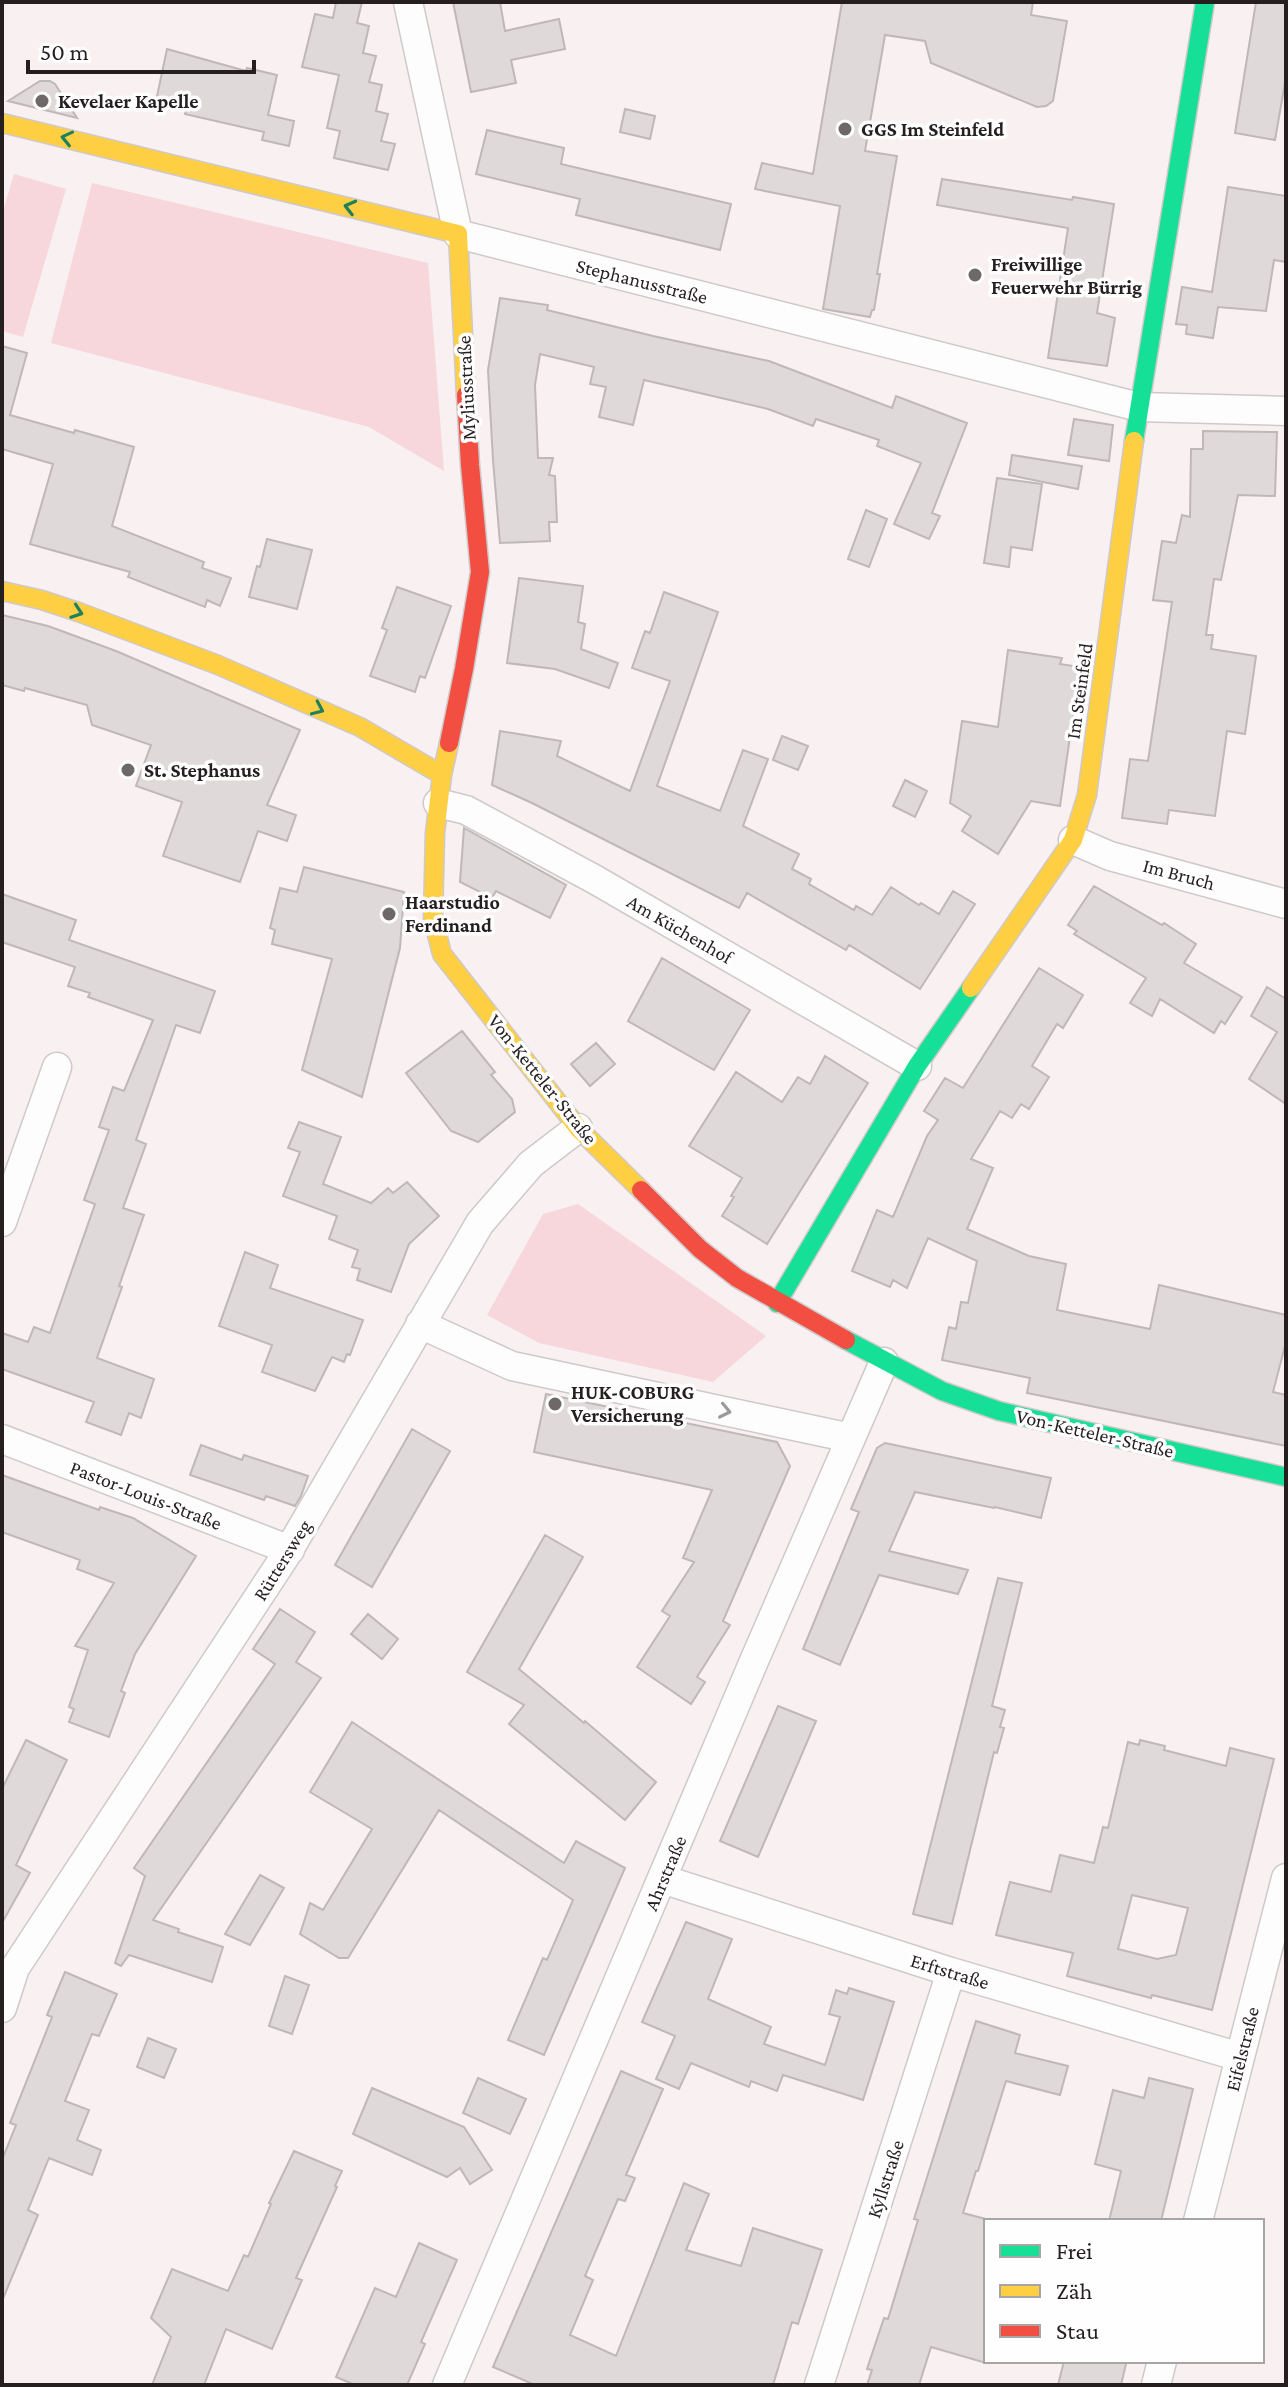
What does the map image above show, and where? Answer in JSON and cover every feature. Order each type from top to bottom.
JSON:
[{"type":"street","name":"Myliusstraße","points":[[408,2],[458,234],[470,465],[480,572],[442,775]]},
{"type":"street","name":"Im Steinfeld","points":[[777,1303],[917,1066],[1073,840],[1087,795],[1139,407],[1205,2]]},
{"type":"street","name":"Stephanusstraße","points":[[2,123],[458,234],[1139,407],[1286,411]]},
{"type":"street","points":[[2,591],[81,613],[218,665],[360,727],[442,775]]},
{"type":"street","name":"Von-Ketteler-Straße","points":[[442,775],[435,833],[433,919],[442,954],[578,1128],[700,1249],[737,1278],[777,1303],[942,1391],[999,1411],[1286,1477]]},
{"type":"street","name":"Am Küchenhof","points":[[438,803],[466,810],[581,872],[917,1066]]},
{"type":"street","name":"Im Bruch","points":[[1073,840],[1110,856],[1286,904]]},
{"type":"street","points":[[2,1222],[11,1168],[57,1067]]},
{"type":"street","name":"Rüttersweg","points":[[2,2008],[15,1968],[290,1550],[480,1223],[531,1164],[578,1128]]},
{"type":"street","points":[[420,1324],[512,1366],[851,1438]]},
{"type":"street","name":"Ahrstraße","points":[[447,2385],[884,1362]]},
{"type":"street","name":"Pastor-Louis-Straße","points":[[2,1439],[290,1550]]},
{"type":"street","name":"Eifelstraße","points":[[1199,2219],[1286,1878]]},
{"type":"street","name":"Erftstraße","points":[[662,1879],[951,1972],[1240,2057]]},
{"type":"street","name":"Kyllstraße","points":[[819,2385],[951,1972]]},
{"type":"street","points":[[1156,2385],[1162,2363]]},
{"type":"shaded area","points":[[14,174],[66,189],[23,337],[2,331],[2,215]]},
{"type":"shaded area","points":[[92,183],[428,263],[444,471],[369,427],[51,343]]},
{"type":"shaded area","points":[[578,1204],[766,1336],[713,1382],[539,1343],[487,1315],[543,1214]]},
{"type":"building","points":[[336,2],[362,2],[357,23],[369,26],[363,53],[376,56],[369,82],[382,85],[376,111],[388,114],[381,141],[395,144],[388,170],[334,158],[340,131],[327,128],[339,75],[302,67],[315,14],[333,18]]},
{"type":"building","points":[[453,2],[500,2],[505,31],[559,19],[565,49],[511,60],[516,83],[471,92]]},
{"type":"building","name":"GGS Im Steinfeld","points":[[842,2],[1033,2],[1031,15],[1067,21],[1053,101],[1037,107],[931,63],[925,41],[885,35],[865,151],[897,156],[874,310],[870,317],[823,309],[840,206],[755,189],[762,163],[813,174]]},
{"type":"building","points":[[1256,2],[1286,2],[1286,77],[1275,140],[1235,133]]},
{"type":"building","points":[[167,49],[246,71],[247,68],[277,75],[268,115],[294,121],[289,146],[262,140],[264,132],[185,114],[187,108],[156,101]]},
{"type":"building","points":[[40,81],[55,84],[77,118],[8,101]]},
{"type":"building","points":[[625,109],[655,116],[650,139],[620,132]]},
{"type":"building","points":[[487,130],[564,148],[561,164],[731,204],[720,250],[576,215],[580,199],[476,174]]},
{"type":"building","points":[[942,179],[1114,204],[1097,313],[1115,318],[1107,366],[1048,358],[1068,228],[937,205]]},
{"type":"building","points":[[1228,187],[1286,196],[1286,262],[1274,260],[1266,311],[1218,307],[1213,338],[1186,334],[1187,325],[1176,324],[1182,287],[1212,292]]},
{"type":"building","points":[[500,298],[548,305],[547,310],[769,361],[892,408],[896,396],[967,423],[932,513],[940,516],[929,539],[894,524],[921,463],[877,446],[879,440],[816,419],[813,426],[768,409],[644,380],[633,425],[599,417],[606,387],[590,384],[594,367],[540,354],[535,385],[538,458],[553,458],[549,475],[555,476],[557,522],[549,522],[550,541],[500,543],[488,370]]},
{"type":"building","points":[[2,346],[27,353],[10,415],[134,447],[112,526],[204,562],[202,568],[231,578],[220,606],[207,600],[205,607],[128,577],[130,572],[30,544],[53,464],[2,449]]},
{"type":"building","points":[[1074,419],[1113,425],[1109,461],[1068,455]]},
{"type":"building","points":[[1203,431],[1277,432],[1275,496],[1238,495],[1221,580],[1214,579],[1206,635],[1213,635],[1211,649],[1256,656],[1245,734],[1227,731],[1215,816],[1169,810],[1167,824],[1122,818],[1130,759],[1148,761],[1172,602],[1153,600],[1162,541],[1176,543],[1182,515],[1190,517],[1191,449],[1203,449]]},
{"type":"building","points":[[1012,455],[1082,466],[1078,489],[1009,475]]},
{"type":"building","points":[[997,478],[1042,484],[1032,550],[1011,547],[1009,567],[984,563]]},
{"type":"building","points":[[866,510],[887,519],[869,567],[848,559]]},
{"type":"building","points":[[267,539],[312,550],[297,609],[249,597]]},
{"type":"building","points":[[519,578],[583,586],[578,622],[585,624],[581,649],[618,663],[609,688],[555,669],[507,663]]},
{"type":"building","points":[[397,587],[451,606],[425,678],[420,676],[415,692],[370,676],[387,630],[382,628]]},
{"type":"building","points":[[664,592],[718,612],[657,786],[720,811],[743,750],[768,759],[743,826],[799,854],[792,869],[811,879],[809,884],[854,910],[856,906],[872,915],[891,887],[939,914],[953,891],[975,904],[920,989],[849,945],[846,950],[747,893],[739,908],[492,785],[500,731],[561,741],[557,756],[630,791],[670,681],[632,668],[645,631],[650,633]]},
{"type":"building","points":[[2,615],[48,626],[116,651],[300,730],[267,805],[296,815],[287,841],[258,831],[240,882],[163,856],[182,802],[136,786],[151,745],[92,725],[87,705],[2,685]]},
{"type":"building","points":[[1008,650],[1062,658],[1060,664],[1080,667],[1060,806],[1031,801],[998,854],[962,831],[971,816],[950,803],[962,721],[998,727]]},
{"type":"building","points":[[782,736],[808,746],[798,770],[773,760]]},
{"type":"building","points":[[905,780],[927,791],[915,817],[893,806]]},
{"type":"building","points":[[464,828],[566,885],[550,918],[496,891],[492,898],[460,882]]},
{"type":"building","points":[[304,867],[404,892],[400,948],[362,1097],[302,1070],[332,959],[272,944],[275,930],[270,928],[280,888],[297,892]]},
{"type":"building","points":[[1094,886],[1162,925],[1164,923],[1196,944],[1184,963],[1242,997],[1225,1024],[1221,1021],[1214,1033],[1160,999],[1152,1016],[1130,1003],[1146,978],[1074,934],[1077,931],[1068,925]]},
{"type":"building","points":[[2,894],[76,920],[69,940],[215,991],[200,1033],[176,1025],[136,1140],[146,1144],[123,1208],[144,1215],[97,1358],[154,1379],[141,1418],[129,1413],[121,1435],[86,1422],[94,1402],[2,1369],[2,1333],[28,1342],[34,1327],[50,1333],[95,1204],[84,1200],[109,1130],[99,1127],[113,1087],[124,1091],[153,1020],[88,997],[90,993],[68,986],[75,967],[2,942]]},
{"type":"building","points":[[662,958],[750,1010],[714,1070],[628,1021]]},
{"type":"building","points":[[1039,968],[1083,995],[1063,1028],[1057,1024],[1032,1066],[1049,1077],[1029,1109],[1021,1104],[1012,1118],[1000,1111],[971,1159],[993,1168],[967,1229],[1029,1256],[1066,1264],[1057,1310],[1150,1329],[1159,1285],[1286,1315],[1286,1342],[1273,1392],[1286,1395],[1286,1446],[1027,1393],[1030,1378],[942,1360],[949,1327],[956,1329],[961,1302],[968,1303],[977,1261],[928,1238],[907,1288],[893,1280],[890,1287],[852,1271],[877,1210],[893,1217],[927,1136],[938,1120],[924,1111],[945,1078],[963,1088]]},
{"type":"building","points":[[1267,987],[1286,999],[1286,1104],[1249,1079],[1277,1032],[1251,1016]]},
{"type":"building","points":[[462,1031],[495,1072],[491,1075],[512,1099],[515,1112],[478,1142],[451,1131],[406,1073]]},
{"type":"building","points":[[596,1043],[615,1064],[590,1086],[571,1064]]},
{"type":"building","points":[[825,1056],[868,1083],[767,1244],[722,1216],[742,1178],[689,1146],[736,1072],[782,1102],[798,1077],[810,1084]]},
{"type":"building","points":[[299,1122],[341,1137],[323,1184],[371,1203],[388,1188],[393,1193],[407,1182],[439,1216],[409,1244],[391,1292],[357,1280],[360,1269],[352,1267],[358,1250],[329,1239],[337,1216],[283,1196],[300,1152],[288,1148]]},
{"type":"building","points":[[245,1252],[278,1265],[270,1288],[363,1320],[350,1355],[347,1354],[344,1362],[332,1357],[315,1391],[262,1372],[272,1345],[219,1326]]},
{"type":"building","points":[[546,1394],[777,1442],[790,1466],[723,1621],[730,1625],[697,1677],[705,1682],[691,1704],[637,1667],[670,1616],[662,1611],[694,1562],[683,1558],[712,1490],[534,1452]]},
{"type":"building","points":[[412,1429],[450,1451],[372,1587],[335,1565]]},
{"type":"building","points":[[885,1443],[1051,1478],[1041,1518],[915,1492],[889,1551],[968,1570],[958,1594],[879,1575],[840,1665],[803,1649],[859,1512],[851,1509],[877,1448]]},
{"type":"building","points":[[201,1445],[242,1460],[244,1455],[308,1476],[301,1496],[295,1506],[266,1496],[264,1500],[190,1475]]},
{"type":"building","points":[[2,1475],[99,1510],[100,1507],[133,1518],[196,1556],[135,1654],[109,1737],[69,1722],[74,1709],[69,1707],[88,1650],[75,1646],[114,1583],[77,1569],[80,1560],[2,1532]]},
{"type":"building","points":[[545,1535],[583,1557],[519,1669],[656,1782],[625,1820],[509,1724],[524,1705],[467,1672]]},
{"type":"building","points":[[998,1578],[1022,1583],[992,1706],[1005,1710],[1000,1727],[1004,1728],[997,1753],[994,1752],[952,1924],[913,1914]]},
{"type":"building","points":[[280,1609],[315,1632],[296,1662],[321,1678],[153,1920],[223,1947],[212,1982],[129,1955],[121,1966],[115,1963],[145,1876],[134,1868],[275,1664],[253,1649]]},
{"type":"building","points":[[368,1614],[398,1639],[382,1659],[351,1634]]},
{"type":"building","points":[[778,1706],[816,1721],[758,1857],[720,1841]]},
{"type":"building","points":[[352,1722],[564,1863],[576,1841],[625,1868],[544,2055],[508,2040],[543,1958],[547,1960],[573,1900],[439,1810],[348,1958],[339,1958],[300,1934],[310,1903],[323,1910],[372,1829],[310,1792]]},
{"type":"building","points":[[26,1740],[67,1760],[16,1865],[30,1873],[2,1923],[2,1789]]},
{"type":"building","points":[[1140,1740],[1165,1746],[1164,1750],[1226,1766],[1230,1748],[1274,1759],[1212,2010],[1067,1976],[1073,1953],[996,1935],[1010,1882],[1051,1892],[1060,1855],[1094,1863],[1103,1827],[1108,1828],[1128,1742],[1139,1745]],"holes":[[[1132,1895],[1188,1908],[1176,1955],[1157,1959],[1118,1949]]]},
{"type":"building","points":[[260,1875],[284,1888],[250,1945],[225,1934]]},
{"type":"building","points":[[686,1922],[732,1939],[708,1999],[771,2027],[764,2044],[825,2065],[840,2017],[829,2014],[836,1990],[847,1994],[849,1988],[894,2002],[863,2100],[783,2075],[777,2091],[751,2081],[749,2087],[691,2063],[679,2089],[656,2079],[675,2036],[642,2022]]},
{"type":"building","points":[[65,1972],[117,1994],[99,2036],[92,2034],[65,2101],[89,2110],[77,2140],[101,2150],[92,2175],[49,2158],[28,2210],[38,2215],[2,2301],[2,2160],[16,2125],[10,2123],[52,2017],[47,2015]]},
{"type":"building","points":[[285,1976],[309,1985],[292,2034],[269,2026]]},
{"type":"building","points":[[976,2021],[1020,2035],[1015,2053],[1068,2066],[1060,2095],[1006,2081],[963,2213],[986,2219],[984,2362],[931,2347],[919,2385],[867,2385],[872,2370],[867,2369],[884,2318],[888,2319],[918,2220],[914,2219]]},
{"type":"building","points":[[148,2038],[176,2049],[164,2078],[137,2067]]},
{"type":"building","points":[[621,2071],[663,2089],[626,2175],[635,2178],[625,2201],[618,2199],[585,2276],[593,2280],[570,2335],[616,2356],[684,2183],[709,2194],[686,2250],[741,2266],[753,2228],[822,2250],[798,2324],[792,2322],[773,2385],[535,2385],[493,2367]]},
{"type":"building","points":[[478,2078],[526,2099],[510,2134],[463,2113]]},
{"type":"building","points":[[1149,2078],[1193,2089],[1161,2219],[1109,2219],[1121,2171],[1095,2164],[1113,2090],[1144,2098]]},
{"type":"building","points":[[372,2088],[464,2127],[492,2170],[470,2184],[460,2168],[447,2177],[353,2134]]},
{"type":"building","points":[[294,2151],[342,2171],[296,2278],[302,2280],[272,2349],[226,2329],[204,2385],[152,2385],[171,2337],[151,2318],[172,2269],[228,2291],[244,2255],[248,2257]]},
{"type":"building","points":[[419,2243],[457,2260],[421,2342],[425,2344],[407,2385],[355,2385],[336,2377],[375,2288],[396,2297]]},
{"type":"building","points":[[1064,2363],[1126,2363],[1121,2385],[1058,2385]]},
{"type":"traffic: fast","points":[[1134,441],[1205,2]]},
{"type":"traffic: fast","points":[[777,1303],[917,1066],[971,988]]},
{"type":"traffic: fast","points":[[846,1340],[942,1391],[999,1411],[1286,1477]]},
{"type":"traffic: slow","points":[[2,123],[458,234],[466,395]]},
{"type":"traffic: slow","points":[[971,988],[1073,840],[1087,795],[1134,441]]},
{"type":"traffic: slow","points":[[2,591],[81,613],[218,665],[360,727],[442,775]]},
{"type":"traffic: slow","points":[[449,743],[435,833],[433,919],[442,954],[578,1128],[641,1190]]},
{"type":"traffic: jam","points":[[449,743],[480,572],[466,395]]},
{"type":"traffic: jam","points":[[641,1190],[700,1249],[737,1278],[846,1340]]},
{"type":"place","name":"Kevelaer Kapelle","points":[[42,101]]},
{"type":"place","name":"GGS Im Steinfeld","points":[[845,129]]},
{"type":"place","name":"Freiwillige Feuerwehr Bürrig","points":[[975,275]]},
{"type":"place","name":"St. Stephanus","points":[[128,770]]},
{"type":"place","name":"Haarstudio Ferdinand","points":[[389,914]]},
{"type":"place","name":"HUK-COBURG Versicherung","points":[[555,1404]]}]
